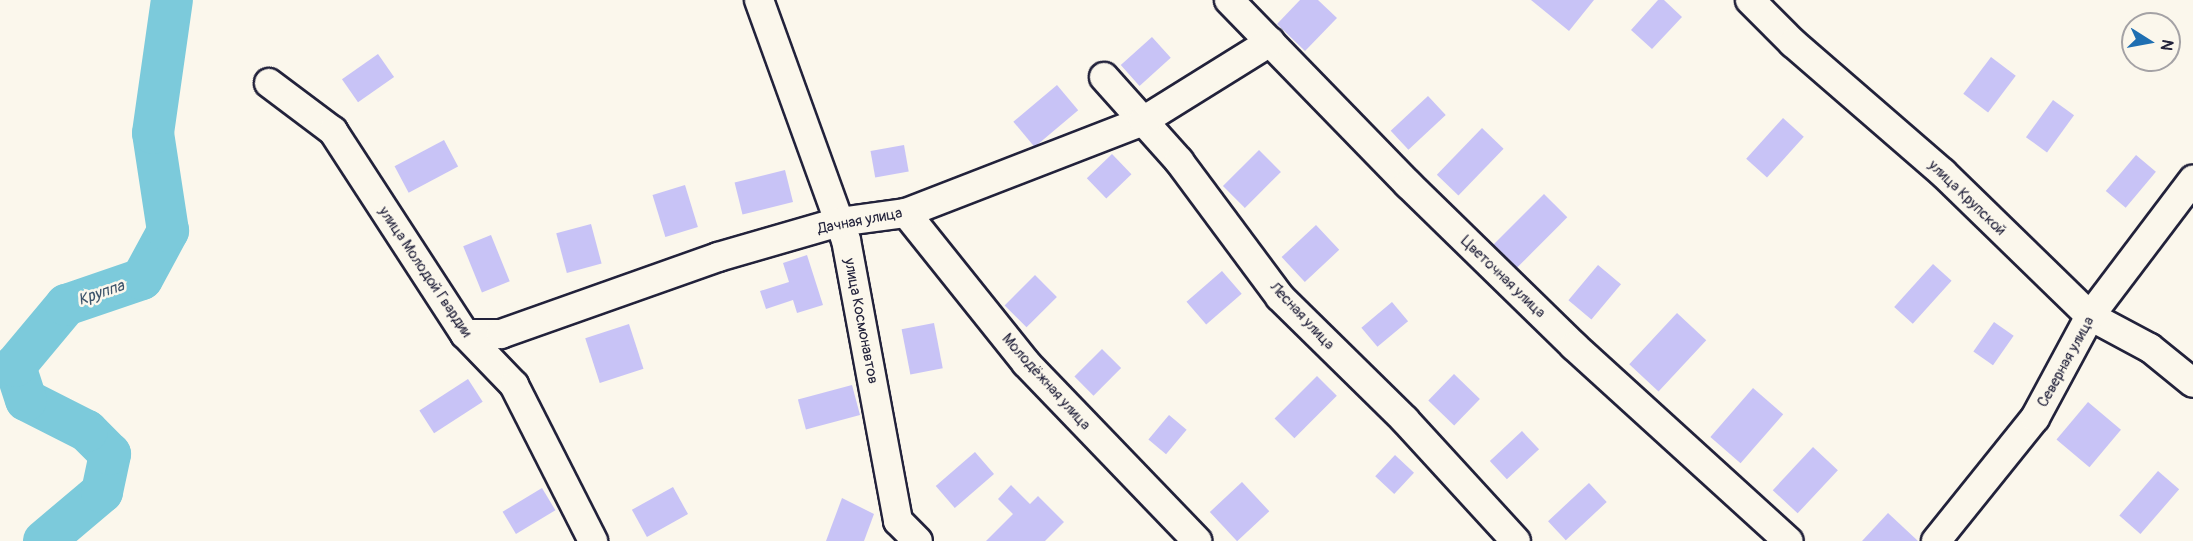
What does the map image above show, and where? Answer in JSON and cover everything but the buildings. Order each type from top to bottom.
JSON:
[{"type":"street","name":"улица Космонавтов","points":[[759,0],[846,240],[898,521],[918,541]]},
{"type":"street","name":"Цветочная улица","points":[[1229,0],[1574,346],[1788,541]]},
{"type":"street","name":"улица Крупской","points":[[1750,0],[1793,43],[1943,173],[2090,316],[2150,348],[2193,382]]},
{"type":"street","name":"Дачная улица","points":[[465,334],[501,333],[718,257],[839,222],[906,213],[1143,121],[1270,42]]},
{"type":"street","name":"Лесная улица","points":[[1104,77],[1179,161],[1280,297],[1404,420],[1516,541]]},
{"type":"street","name":"улица Молодой Гвардии","points":[[269,83],[333,131],[465,334],[514,386],[593,541]]},
{"type":"street","name":"Северная улица","points":[[1936,541],[2035,418],[2090,316],[2193,180]]},
{"type":"street","name":"Молодёжная улица","points":[[906,213],[1026,363],[1197,541]]},
{"type":"waterway","name":"Круппа","points":[[44,541],[102,492],[110,454],[87,431],[26,400],[15,366],[66,305],[142,279],[168,231],[153,133],[172,0]]}]
